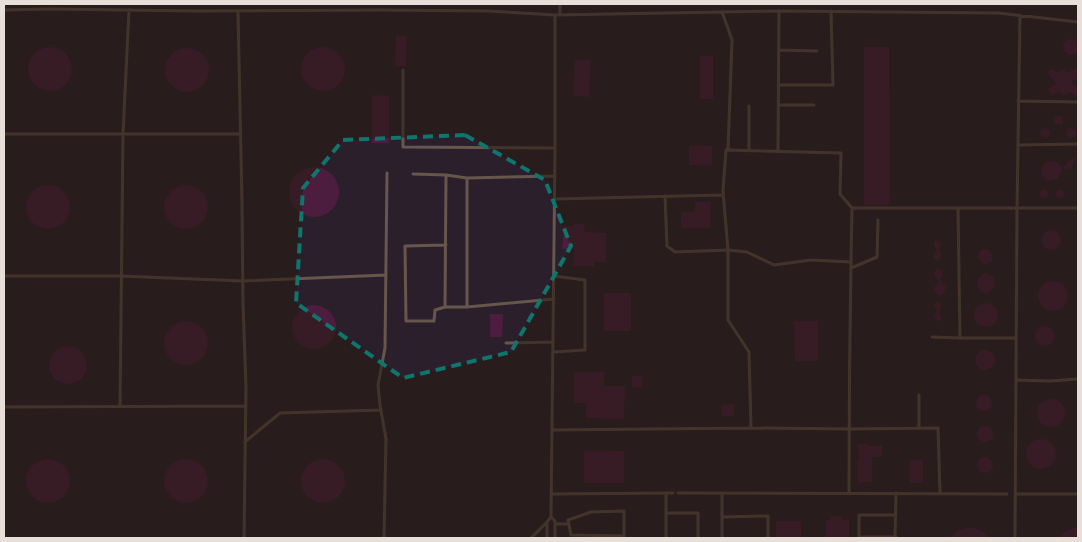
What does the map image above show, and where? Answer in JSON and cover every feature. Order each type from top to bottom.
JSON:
[{"type":"lane","points":[[560,4],[560,14]]},
{"type":"lane","points":[[4,10],[488,11],[555,15],[830,11],[998,13],[1078,22]]},
{"type":"lane","points":[[120,407],[123,134],[129,10]]},
{"type":"lane","points":[[238,11],[246,406],[244,538]]},
{"type":"lane","points":[[778,152],[779,11]]},
{"type":"lane","points":[[779,85],[833,85],[830,11]]},
{"type":"lane","points":[[722,12],[732,40],[728,150],[726,150],[723,195],[728,250],[728,320],[749,352],[751,428]]},
{"type":"lane","points":[[531,538],[551,517],[555,15]]},
{"type":"lane","points":[[1015,538],[1020,15]]},
{"type":"lane","points":[[779,50],[817,51]]},
{"type":"lane","points":[[403,70],[404,147],[555,148]]},
{"type":"lane","points":[[1018,101],[1078,102]]},
{"type":"lane","points":[[778,105],[814,105]]},
{"type":"lane","points":[[749,106],[749,151]]},
{"type":"lane","points":[[4,134],[241,134]]},
{"type":"lane","points":[[1018,145],[1078,144]]},
{"type":"lane","points":[[728,150],[840,153],[840,194],[852,208],[849,493]]},
{"type":"lane","points":[[384,538],[386,439],[378,385],[385,348],[387,173]]},
{"type":"lane","points":[[413,174],[467,178],[555,176]]},
{"type":"lane","points":[[445,307],[446,175]]},
{"type":"lane","points":[[466,307],[467,178]]},
{"type":"lane","points":[[555,199],[723,195]]},
{"type":"lane","points":[[664,196],[667,246],[675,252],[728,250],[747,252],[774,265],[811,260],[851,262]]},
{"type":"lane","points":[[852,208],[1078,208]]},
{"type":"lane","points":[[958,208],[960,338]]},
{"type":"lane","points":[[851,268],[877,257],[878,220]]},
{"type":"lane","points":[[446,245],[405,246],[406,322],[434,321],[435,310],[445,307],[466,307],[554,299]]},
{"type":"lane","points":[[4,276],[121,276],[243,281],[386,275]]},
{"type":"lane","points":[[553,352],[585,350],[585,280],[554,276]]},
{"type":"lane","points":[[932,338],[1016,338]]},
{"type":"lane","points":[[506,342],[553,342]]},
{"type":"lane","points":[[1016,380],[1050,381],[1078,379]]},
{"type":"lane","points":[[919,395],[919,428]]},
{"type":"lane","points":[[4,407],[246,406]]},
{"type":"lane","points":[[245,442],[280,413],[381,410]]},
{"type":"lane","points":[[552,430],[938,428],[940,493]]},
{"type":"lane","points":[[666,493],[666,538]]},
{"type":"lane","points":[[552,494],[672,493]]},
{"type":"lane","points":[[678,493],[1007,494]]},
{"type":"lane","points":[[722,493],[722,538]]},
{"type":"lane","points":[[896,493],[896,515],[896,538],[859,538],[858,515],[896,515]]},
{"type":"lane","points":[[1016,494],[1078,494]]},
{"type":"lane","points":[[624,511],[624,536],[571,535],[569,524],[568,520],[591,512],[624,511]]},
{"type":"lane","points":[[666,512],[698,512],[698,538]]},
{"type":"lane","points":[[722,516],[768,516],[768,538]]},
{"type":"lane","points":[[551,517],[555,521],[555,538]]},
{"type":"lane","points":[[547,522],[547,538]]},
{"type":"lane","points":[[555,524],[569,524]]},
{"type":"highlighted area","points":[[465,135],[545,180],[571,246],[511,352],[403,378],[296,303],[303,188],[343,140]]},
{"type":"shaded area","points":[[4,4],[1078,4],[1078,538],[4,538]]},
{"type":"building","points":[[396,36],[407,36],[406,66],[395,66]]},
{"type":"building","points":[[1071,39],[1079,47],[1071,55],[1063,47]]},
{"type":"building","points":[[46,47],[54,47],[66,53],[72,69],[66,85],[54,91],[46,91],[34,85],[28,73],[28,65],[34,53]]},
{"type":"building","points":[[319,47],[327,47],[339,53],[345,69],[339,85],[327,91],[319,91],[307,85],[301,73],[301,65],[307,53]]},
{"type":"building","points":[[864,47],[889,47],[890,205],[864,205]]},
{"type":"building","points":[[183,48],[191,48],[203,54],[209,70],[203,86],[191,92],[183,92],[171,86],[165,74],[165,66],[171,54]]},
{"type":"building","points":[[700,56],[713,56],[713,99],[700,99]]},
{"type":"building","points":[[575,60],[591,60],[589,97],[573,96]]},
{"type":"building","points":[[1053,69],[1058,73],[1062,70],[1068,73],[1078,69],[1078,78],[1071,82],[1078,88],[1078,96],[1073,95],[1071,92],[1065,95],[1059,92],[1053,95],[1050,94],[1048,89],[1056,83],[1048,74],[1049,70]]},
{"type":"building","points":[[372,95],[389,96],[389,143],[372,143]]},
{"type":"building","points":[[1057,116],[1061,116],[1063,119],[1063,125],[1055,124],[1054,119]]},
{"type":"building","points":[[1045,128],[1050,133],[1045,138],[1040,133]]},
{"type":"building","points":[[1072,128],[1076,133],[1074,137],[1070,138],[1067,136],[1067,129]]},
{"type":"building","points":[[689,145],[712,146],[712,166],[689,165]]},
{"type":"building","points":[[1075,157],[1071,170],[1063,168],[1067,162]]},
{"type":"building","points":[[1052,161],[1063,168],[1057,179],[1047,181],[1041,172],[1042,167],[1044,164]]},
{"type":"building","points":[[314,167],[332,174],[339,192],[332,210],[314,217],[296,210],[289,192],[296,174]]},
{"type":"building","points":[[44,185],[52,185],[64,191],[70,207],[64,223],[52,229],[44,229],[32,223],[26,211],[26,203],[32,191]]},
{"type":"building","points":[[182,185],[190,185],[202,191],[208,207],[202,223],[190,229],[182,229],[170,223],[164,211],[164,203],[170,191]]},
{"type":"building","points":[[1044,190],[1048,194],[1044,198],[1040,194]]},
{"type":"building","points":[[1060,190],[1064,194],[1060,198],[1056,194]]},
{"type":"building","points":[[695,202],[711,202],[710,228],[681,228],[681,212],[695,212]]},
{"type":"building","points":[[574,223],[585,224],[584,232],[606,233],[606,262],[594,262],[594,266],[573,266],[574,249],[562,249],[564,226],[574,226]]},
{"type":"building","points":[[1051,230],[1058,233],[1061,240],[1058,247],[1051,250],[1044,247],[1041,240],[1044,233]]},
{"type":"building","points":[[937,240],[941,243],[939,250],[942,255],[938,261],[934,258],[937,249],[934,243]]},
{"type":"building","points":[[983,249],[990,250],[993,256],[992,261],[985,265],[978,257],[979,252]]},
{"type":"building","points":[[938,268],[943,272],[940,280],[946,287],[944,293],[940,296],[935,293],[934,289],[939,281],[934,274]]},
{"type":"building","points":[[985,272],[993,277],[995,283],[994,288],[986,294],[977,285],[978,279]]},
{"type":"building","points":[[1053,281],[1064,285],[1068,296],[1064,307],[1053,311],[1042,307],[1038,296],[1042,285]]},
{"type":"building","points":[[604,293],[631,293],[631,331],[604,331]]},
{"type":"building","points":[[938,300],[942,305],[939,312],[942,318],[940,321],[934,318],[937,311],[934,306]]},
{"type":"building","points":[[986,303],[991,304],[997,310],[997,320],[991,326],[986,327],[981,326],[975,320],[974,315],[975,310],[981,304]]},
{"type":"building","points":[[310,305],[318,305],[330,311],[336,327],[330,343],[318,349],[310,349],[298,343],[292,331],[292,323],[298,311]]},
{"type":"building","points":[[490,314],[503,314],[502,337],[490,337]]},
{"type":"building","points":[[182,321],[190,321],[202,327],[208,343],[202,359],[190,365],[182,365],[170,359],[164,347],[164,339],[170,327]]},
{"type":"building","points":[[794,321],[818,321],[818,361],[795,361]]},
{"type":"building","points":[[1045,326],[1052,329],[1055,336],[1052,343],[1045,346],[1038,343],[1035,336],[1038,329]]},
{"type":"building","points":[[68,346],[81,352],[87,365],[81,378],[68,384],[55,378],[49,365],[55,352]]},
{"type":"building","points":[[985,350],[992,353],[995,360],[992,367],[985,370],[978,367],[975,360],[978,353]]},
{"type":"building","points":[[574,372],[604,372],[604,386],[625,386],[624,419],[586,418],[586,403],[574,403]]},
{"type":"building","points":[[632,376],[643,376],[642,388],[632,387]]},
{"type":"building","points":[[984,395],[990,397],[992,403],[990,409],[984,411],[978,409],[976,403],[978,397]]},
{"type":"building","points":[[1051,399],[1061,403],[1065,413],[1061,423],[1051,427],[1041,423],[1037,413],[1041,403]]},
{"type":"building","points":[[734,404],[734,416],[722,416],[721,405]]},
{"type":"building","points":[[985,426],[991,428],[993,434],[991,440],[985,442],[979,440],[977,434],[979,428]]},
{"type":"building","points":[[1041,439],[1052,443],[1056,454],[1052,465],[1041,469],[1030,465],[1026,454],[1030,443]]},
{"type":"building","points":[[858,444],[882,446],[882,457],[872,457],[872,482],[858,483]]},
{"type":"building","points":[[584,450],[624,451],[624,483],[584,483]]},
{"type":"building","points":[[985,457],[991,459],[993,465],[991,471],[985,473],[979,471],[977,465],[979,459]]},
{"type":"building","points":[[52,459],[64,465],[69,472],[69,490],[64,497],[57,502],[44,503],[36,500],[29,493],[26,477],[29,469],[36,462]]},
{"type":"building","points":[[182,459],[190,459],[202,465],[208,481],[202,497],[190,503],[182,503],[170,497],[164,485],[164,477],[170,465]]},
{"type":"building","points":[[319,459],[327,459],[339,465],[345,481],[339,497],[327,503],[319,503],[307,497],[301,485],[301,477],[307,465]]},
{"type":"building","points":[[910,460],[923,460],[923,483],[909,483]]},
{"type":"building","points":[[831,516],[842,516],[842,520],[849,519],[849,538],[826,538],[826,520],[831,520]]},
{"type":"building","points":[[776,521],[801,521],[801,538],[776,538]]},
{"type":"building","points":[[967,528],[980,530],[990,538],[949,538],[959,530]]},
{"type":"building","points":[[1078,528],[1078,538],[1059,538],[1066,531]]}]
